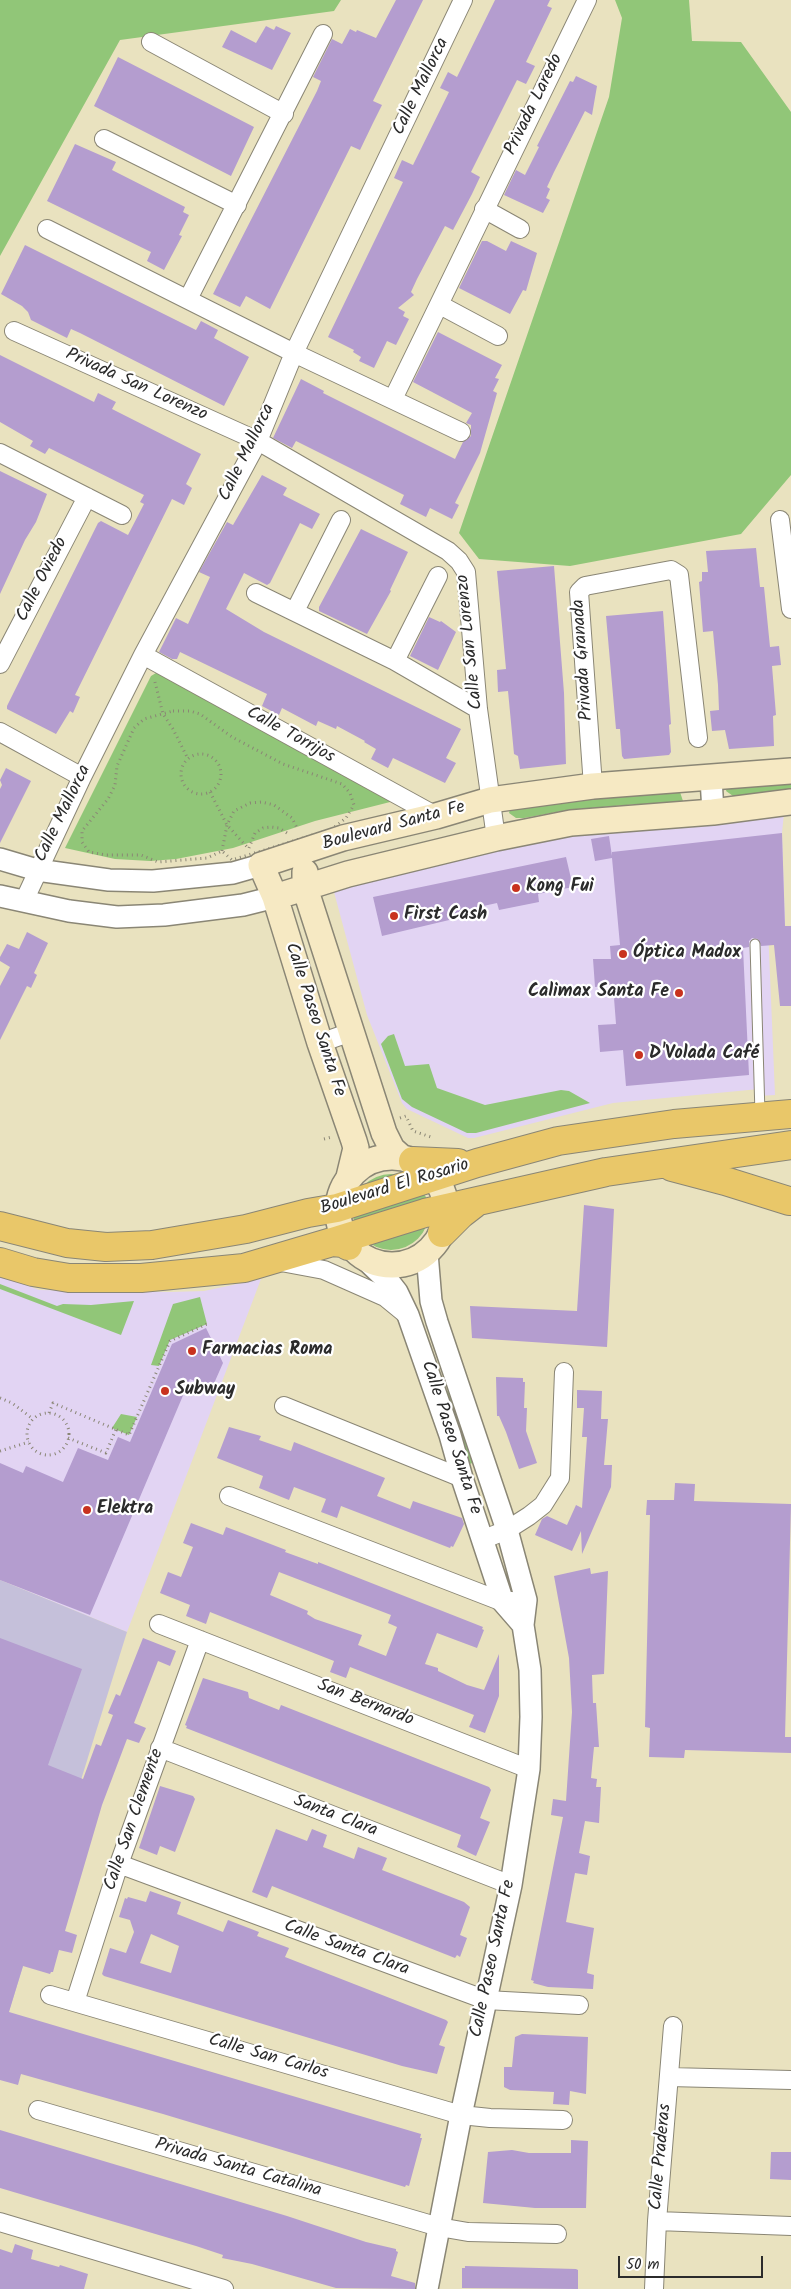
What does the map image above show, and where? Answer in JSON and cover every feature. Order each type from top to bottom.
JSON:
[{"type":"main road","name":"Boulevard Santa Fe","points":[[254,856],[299,843],[343,838],[436,816],[490,800],[593,786],[791,771]]},
{"type":"main road","name":"Boulevard Santa Fe","points":[[275,897],[348,874],[496,838],[595,820],[713,812],[791,802]]},
{"type":"main road","name":"Calle Paseo Santa Fe","points":[[299,843],[305,888],[384,1133],[392,1149],[439,1183],[445,1199],[438,1232]]},
{"type":"main road","name":"Calle Paseo Santa Fe","points":[[254,856],[275,897],[320,1043],[356,1148],[342,1193]]},
{"type":"main road","name":"Boulevard El Rosario","points":[[0,1226],[67,1243],[106,1247],[143,1246],[246,1229],[308,1213],[342,1193],[416,1165],[477,1163],[558,1141],[618,1131],[791,1114]]},
{"type":"main road","name":"Boulevard El Rosario","points":[[0,1262],[33,1272],[69,1278],[141,1278],[217,1272],[343,1247],[416,1215],[438,1232],[480,1201],[606,1172],[656,1163],[790,1146]]},
{"type":"main road","points":[[416,1165],[382,1157],[364,1164],[342,1193],[338,1224],[343,1247],[379,1264],[396,1266],[412,1262],[438,1232]]},
{"type":"main road","points":[[656,1163],[725,1181],[790,1202]]},
{"type":"street","name":"Calle Mallorca","points":[[24,901],[37,870],[143,655],[258,441],[294,353],[463,0]]},
{"type":"street","name":"Privada Laredo","points":[[393,399],[587,0]]},
{"type":"street","points":[[188,298],[284,114],[323,34]]},
{"type":"street","points":[[151,42],[284,114]]},
{"type":"street","points":[[104,139],[237,205]]},
{"type":"street","points":[[484,209],[520,229]]},
{"type":"street","points":[[47,229],[188,298],[294,353],[461,432]]},
{"type":"street","points":[[440,304],[498,336]]},
{"type":"street","name":"Privada San Lorenzo","points":[[14,331],[258,441]]},
{"type":"street","name":"Calle San Lorenzo","points":[[258,441],[448,552],[459,561],[466,572],[478,709],[496,838]]},
{"type":"street","points":[[0,453],[122,515]]},
{"type":"street","name":"Calle Oviedo","points":[[0,664],[87,497]]},
{"type":"street","points":[[295,611],[341,520]]},
{"type":"street","points":[[780,520],[790,600]]},
{"type":"street","name":"Privada Granada","points":[[593,786],[578,592],[586,586],[672,570],[679,575],[698,738]]},
{"type":"street","points":[[395,661],[438,576]]},
{"type":"street","points":[[256,593],[395,661],[478,709]]},
{"type":"street","name":"Calle Torrijos","points":[[143,655],[436,816]]},
{"type":"street","points":[[0,732],[82,777]]},
{"type":"street","points":[[711,778],[713,812]]},
{"type":"street","name":"Boulevard Santa Fe","points":[[0,859],[37,870],[109,880],[153,881],[233,873],[254,856]]},
{"type":"street","name":"Boulevard Santa Fe","points":[[0,896],[69,911],[117,917],[243,905],[275,897]]},
{"type":"street","points":[[320,1043],[351,1032]]},
{"type":"street","points":[[760,1116],[790,1146]]},
{"type":"street","name":"Calle Paseo Santa Fe","points":[[427,2289],[461,2115],[511,1885],[529,1769],[530,1670],[523,1625],[526,1600],[507,1530],[431,1301],[438,1232]]},
{"type":"street","name":"Calle Paseo Santa Fe","points":[[343,1247],[390,1283],[397,1292],[408,1315],[450,1435],[462,1478],[484,1539],[503,1602],[523,1625]]},
{"type":"street","name":"Boulevard El Rosario","points":[[270,1261],[324,1270],[385,1297],[408,1315]]},
{"type":"street","points":[[484,1539],[507,1530],[543,1505],[560,1478],[564,1372]]},
{"type":"street","points":[[284,1406],[462,1478]]},
{"type":"street","points":[[229,1496],[503,1602],[526,1600]]},
{"type":"street","name":"San Bernardo","points":[[159,1624],[529,1769]]},
{"type":"street","name":"Calle San Clemente","points":[[75,2002],[119,1864],[200,1640]]},
{"type":"street","name":"Santa Clara","points":[[160,1748],[511,1885]]},
{"type":"street","name":"Calle Santa Clara","points":[[119,1864],[486,2000],[579,2005]]},
{"type":"street","name":"Calle San Carlos","points":[[50,1994],[461,2115],[490,2118],[563,2120]]},
{"type":"street","name":"Calle Praderas","points":[[654,2289],[657,2221],[673,2026]]},
{"type":"street","points":[[669,2077],[791,2080]]},
{"type":"street","name":"Privada Santa Catalina","points":[[38,2110],[439,2227],[468,2232],[557,2234]]},
{"type":"street","points":[[657,2221],[791,2226]]},
{"type":"street","points":[[0,2222],[224,2289]]},
{"type":"lane","points":[[755,944],[760,1116]]},
{"type":"path","points":[[160,664],[154,674],[163,714],[188,759]]},
{"type":"path","points":[[190,711],[200,714],[232,737],[277,761],[342,784],[350,793],[354,806],[346,818],[332,828],[299,843],[289,815],[274,805],[262,802],[250,803],[234,811],[227,825],[222,851],[207,858],[158,862],[141,855],[94,854],[85,848],[82,842],[82,831],[108,799],[115,785],[117,766],[134,728],[144,719],[163,714],[190,711]]},
{"type":"path","points":[[200,754],[207,754],[218,763],[221,776],[215,788],[210,792],[197,793],[186,787],[182,770],[188,759],[200,754]]},
{"type":"path","points":[[210,792],[227,825],[254,856]]},
{"type":"path","points":[[254,856],[251,840],[256,833],[271,827],[286,832],[299,843]]},
{"type":"path","points":[[406,1116],[413,1131],[439,1140]]},
{"type":"path","points":[[49,1413],[53,1404],[129,1435],[170,1340],[207,1324]]},
{"type":"path","points":[[0,1398],[12,1403],[34,1419]]},
{"type":"path","points":[[49,1413],[59,1416],[68,1427],[68,1438],[64,1448],[52,1455],[38,1452],[29,1442],[28,1430],[38,1415],[49,1413]]},
{"type":"path","points":[[68,1438],[106,1453],[116,1429]]},
{"type":"path","points":[[0,1451],[29,1442]]},
{"type":"shaded area","points":[[784,813],[782,833],[785,925],[768,927],[775,1095],[759,1096],[759,1089],[613,1103],[474,1138],[468,1138],[407,1109],[402,1103],[367,1015],[334,892],[339,887],[559,834]]},
{"type":"shaded area","points":[[0,1275],[39,1290],[204,1291],[261,1279],[127,1632],[0,1580]]},
{"type":"shaded area","points":[[0,1580],[127,1632],[0,2040]]},
{"type":"green space","points":[[0,0],[341,0],[334,11],[120,40],[0,256]]},
{"type":"green space","points":[[615,0],[689,0],[692,41],[741,42],[791,112],[791,475],[741,534],[570,566],[479,559],[459,533],[609,97],[622,18]]},
{"type":"green space","points":[[156,673],[402,799],[315,821],[233,848],[176,859],[150,861],[115,859],[65,848],[151,676]]},
{"type":"green space","points":[[791,780],[791,793],[733,796],[726,791],[727,787]]},
{"type":"green space","points":[[680,792],[683,801],[681,805],[638,804],[568,810],[524,818],[516,818],[509,813],[510,809],[521,803]]},
{"type":"green space","points":[[394,1034],[405,1066],[429,1064],[437,1088],[485,1105],[561,1090],[569,1091],[590,1103],[476,1133],[467,1133],[412,1107],[402,1099],[381,1044],[388,1036]]},
{"type":"green space","points":[[391,1174],[405,1177],[418,1185],[426,1198],[429,1212],[426,1226],[418,1239],[405,1247],[391,1250],[377,1247],[364,1239],[356,1226],[353,1212],[356,1198],[364,1185],[377,1177]]},
{"type":"green space","points":[[0,1284],[57,1306],[63,1304],[91,1305],[134,1301],[121,1335],[0,1289]]},
{"type":"green space","points":[[200,1297],[207,1324],[170,1340],[159,1366],[151,1365],[173,1304]]},
{"type":"green space","points":[[442,1384],[451,1396],[473,1463],[465,1465]]},
{"type":"green space","points":[[121,1414],[137,1417],[129,1435],[112,1428]]},
{"type":"building","points":[[396,0],[423,0],[373,101],[382,105],[360,150],[351,146],[270,309],[246,296],[240,307],[213,294],[317,91],[321,81],[313,77],[332,39],[342,44],[350,29],[376,38]]},
{"type":"building","points":[[495,0],[550,0],[547,6],[552,8],[526,62],[535,66],[526,84],[517,80],[471,172],[480,177],[472,194],[453,230],[445,226],[411,292],[414,295],[398,308],[405,312],[403,316],[409,319],[396,345],[387,341],[374,368],[359,361],[361,357],[353,352],[354,350],[328,337],[403,182],[394,178],[402,160],[413,165],[449,92],[440,88],[448,72],[457,77]]},
{"type":"building","points":[[266,26],[274,30],[276,26],[291,33],[272,70],[222,47],[231,30],[256,43]]},
{"type":"building","points":[[118,57],[254,127],[231,176],[94,106]]},
{"type":"building","points":[[576,76],[597,86],[592,115],[585,111],[554,172],[547,187],[550,189],[546,198],[550,200],[543,213],[504,195],[516,170],[525,175],[539,147],[537,146],[570,81],[573,82]]},
{"type":"building","points":[[75,144],[116,162],[112,170],[185,207],[183,212],[189,215],[179,235],[182,236],[164,270],[147,261],[151,252],[47,201]]},
{"type":"building","points":[[482,241],[487,241],[506,251],[511,241],[537,253],[526,291],[523,290],[510,314],[459,288]]},
{"type":"building","points":[[25,245],[196,330],[201,321],[218,330],[214,338],[249,357],[224,406],[80,333],[71,329],[67,338],[31,320],[28,312],[22,306],[1,294]]},
{"type":"building","points":[[438,332],[502,365],[495,378],[499,379],[493,391],[497,393],[480,453],[455,503],[459,505],[452,519],[430,508],[426,517],[400,504],[404,495],[296,441],[292,448],[273,438],[301,379],[324,391],[323,393],[455,459],[463,442],[471,436],[471,425],[466,423],[472,413],[413,382]]},
{"type":"building","points":[[0,355],[94,402],[98,393],[116,402],[112,409],[201,454],[186,484],[192,488],[184,505],[172,499],[75,695],[80,697],[73,713],[70,711],[56,734],[7,709],[7,706],[98,523],[101,521],[128,535],[144,504],[140,502],[144,495],[49,448],[45,454],[30,446],[33,441],[0,422]]},
{"type":"building","points":[[0,471],[47,494],[36,522],[25,540],[0,594]]},
{"type":"building","points":[[262,475],[287,488],[283,495],[320,514],[312,529],[300,523],[270,583],[267,585],[244,573],[226,609],[264,632],[461,729],[446,758],[456,763],[445,783],[393,758],[388,768],[371,759],[376,749],[337,726],[336,729],[318,721],[316,726],[282,708],[279,715],[262,706],[267,694],[180,652],[177,659],[172,659],[159,652],[176,618],[188,624],[210,577],[199,572],[227,522],[233,525]]},
{"type":"building","points":[[361,529],[408,552],[391,591],[367,634],[319,611],[319,607]]},
{"type":"building","points":[[756,548],[760,587],[764,587],[770,647],[779,646],[781,665],[772,666],[776,715],[773,716],[774,746],[729,749],[725,730],[712,731],[710,711],[719,710],[718,685],[713,631],[703,632],[699,582],[702,581],[702,572],[708,572],[706,551]]},
{"type":"building","points":[[554,566],[564,693],[566,764],[520,769],[518,756],[514,754],[508,691],[498,692],[497,670],[506,669],[497,571]]},
{"type":"building","points":[[663,611],[671,724],[669,725],[671,752],[669,755],[624,759],[622,756],[620,729],[616,729],[606,616]]},
{"type":"building","points":[[429,617],[441,621],[456,632],[438,670],[410,656]]},
{"type":"building","points":[[6,768],[31,781],[0,843],[0,789],[2,785],[0,780]]},
{"type":"building","name":"Calimax Santa Fe","points":[[782,833],[785,926],[791,926],[791,1006],[780,1006],[774,945],[761,946],[758,939],[752,938],[749,941],[749,947],[743,948],[749,1075],[626,1086],[623,1050],[600,1052],[598,1025],[616,1024],[613,985],[595,987],[593,959],[611,959],[610,946],[620,945],[612,858],[595,861],[591,839],[609,836],[612,856],[612,852]]},
{"type":"building","points":[[566,857],[573,887],[538,894],[539,902],[499,910],[497,903],[465,910],[466,916],[382,936],[373,897]]},
{"type":"building","points":[[27,932],[48,943],[34,973],[37,975],[31,988],[27,986],[0,1040],[0,986],[10,967],[0,961],[0,957],[7,944],[19,949]]},
{"type":"building","points":[[584,1205],[614,1209],[607,1347],[472,1338],[470,1306],[577,1311]]},
{"type":"building","points":[[206,1328],[223,1363],[212,1388],[190,1379],[90,1615],[0,1580],[0,1463],[23,1473],[26,1466],[63,1482],[78,1448],[108,1460],[118,1437],[130,1442],[172,1344]]},
{"type":"building","points":[[496,1377],[523,1378],[523,1382],[525,1382],[524,1408],[527,1408],[526,1431],[537,1463],[519,1469],[506,1432],[499,1416],[497,1416]]},
{"type":"building","points":[[577,1390],[602,1391],[601,1419],[608,1419],[604,1465],[612,1465],[611,1487],[582,1554],[581,1531],[572,1551],[535,1535],[542,1519],[547,1516],[567,1525],[576,1505],[582,1508],[587,1437],[582,1437],[584,1408],[577,1408]]},
{"type":"building","points":[[229,1427],[261,1436],[259,1440],[291,1451],[294,1442],[385,1478],[377,1496],[410,1509],[413,1501],[462,1518],[464,1524],[453,1547],[451,1546],[450,1548],[341,1506],[337,1518],[321,1512],[326,1499],[294,1487],[289,1500],[259,1488],[263,1476],[217,1458]]},
{"type":"building","points":[[675,1483],[695,1484],[694,1501],[791,1504],[785,1737],[791,1737],[791,1753],[685,1750],[684,1758],[649,1757],[650,1728],[645,1727],[650,1515],[646,1515],[647,1500],[674,1500]]},
{"type":"building","points":[[191,1523],[223,1535],[226,1527],[286,1550],[285,1552],[318,1564],[318,1562],[483,1627],[482,1629],[484,1630],[477,1648],[437,1633],[425,1664],[438,1668],[438,1671],[467,1685],[484,1690],[499,1654],[499,1696],[485,1733],[469,1727],[474,1715],[350,1667],[346,1678],[330,1672],[334,1661],[210,1612],[206,1624],[186,1616],[190,1605],[160,1593],[168,1572],[181,1577],[193,1547],[183,1543]],"holes":[[[279,1572],[391,1615],[388,1623],[397,1627],[386,1656],[358,1645],[362,1635],[315,1619],[307,1614],[308,1611],[270,1595]]]},
{"type":"building","points":[[590,1568],[591,1574],[608,1571],[604,1674],[592,1675],[593,1703],[596,1703],[599,1747],[594,1747],[591,1778],[597,1779],[596,1787],[601,1787],[599,1823],[585,1821],[579,1853],[590,1856],[587,1875],[575,1873],[566,1922],[594,1928],[587,1973],[594,1975],[593,1989],[548,1987],[533,1983],[534,1981],[531,1980],[563,1817],[551,1815],[553,1799],[566,1801],[572,1712],[569,1658],[554,1576]]},
{"type":"building","points":[[0,1638],[82,1669],[48,1765],[83,1779],[96,1744],[101,1746],[113,1715],[108,1713],[116,1694],[120,1696],[143,1638],[176,1651],[170,1666],[158,1661],[134,1723],[146,1728],[139,1743],[127,1739],[102,1805],[65,1931],[77,1935],[72,1953],[59,1950],[53,1972],[50,1974],[23,1966],[9,2012],[421,2134],[420,2138],[422,2138],[409,2186],[406,2185],[405,2187],[163,2114],[21,2074],[18,2085],[0,2080]]},
{"type":"building","points":[[203,1678],[248,1692],[249,1698],[279,1710],[281,1705],[489,1787],[491,1790],[480,1818],[490,1822],[476,1856],[457,1847],[461,1835],[186,1728],[187,1726],[185,1725]]},
{"type":"building","points":[[160,1786],[193,1796],[195,1799],[175,1852],[160,1846],[157,1855],[139,1848]]},
{"type":"building","points":[[276,1829],[307,1841],[312,1829],[327,1835],[323,1847],[354,1859],[358,1847],[387,1858],[382,1870],[464,1902],[470,1907],[460,1935],[467,1938],[460,1957],[457,1955],[455,1958],[272,1886],[267,1898],[252,1892]]},
{"type":"building","points":[[150,1891],[181,1902],[177,1914],[223,1932],[228,1920],[259,1932],[257,1936],[289,1948],[285,1957],[446,2020],[448,2022],[439,2045],[445,2047],[437,2074],[402,2066],[104,1976],[102,1974],[110,1948],[126,1953],[134,1932],[130,1920],[119,1917],[125,1898],[127,1899],[128,1897],[146,1902]],"holes":[[[151,1934],[179,1946],[171,1973],[140,1963]]]},
{"type":"building","points":[[522,2034],[588,2037],[586,2094],[570,2091],[569,2105],[553,2104],[554,2092],[510,2090],[504,2087],[504,2067],[512,2067],[515,2037]]},
{"type":"building","points":[[0,2130],[287,2216],[366,2242],[396,2249],[398,2252],[391,2276],[415,2283],[415,2289],[336,2288],[252,2264],[222,2258],[223,2255],[196,2246],[0,2188]]},
{"type":"building","points":[[571,2140],[588,2141],[586,2208],[535,2208],[483,2203],[488,2152],[512,2150],[529,2153],[571,2153]]},
{"type":"building","points":[[771,2152],[791,2152],[791,2180],[770,2179]]},
{"type":"building","points":[[15,2244],[33,2250],[31,2259],[59,2267],[60,2265],[88,2274],[84,2289],[0,2289],[0,2249],[12,2253]]},
{"type":"building","points":[[465,2266],[576,2269],[578,2270],[578,2289],[462,2288],[462,2268],[465,2268]]},
{"type":"place","name":"Kong Fui","points":[[516,888]]},
{"type":"place","name":"First Cash","points":[[394,916]]},
{"type":"place","name":"Óptica Madox","points":[[623,954]]},
{"type":"place","name":"Calimax Santa Fe","points":[[679,993]]},
{"type":"place","name":"D'Volada Café","points":[[639,1055]]},
{"type":"place","name":"Farmacias Roma","points":[[192,1351]]},
{"type":"place","name":"Subway","points":[[165,1391]]},
{"type":"place","name":"Elektra","points":[[87,1510]]}]
